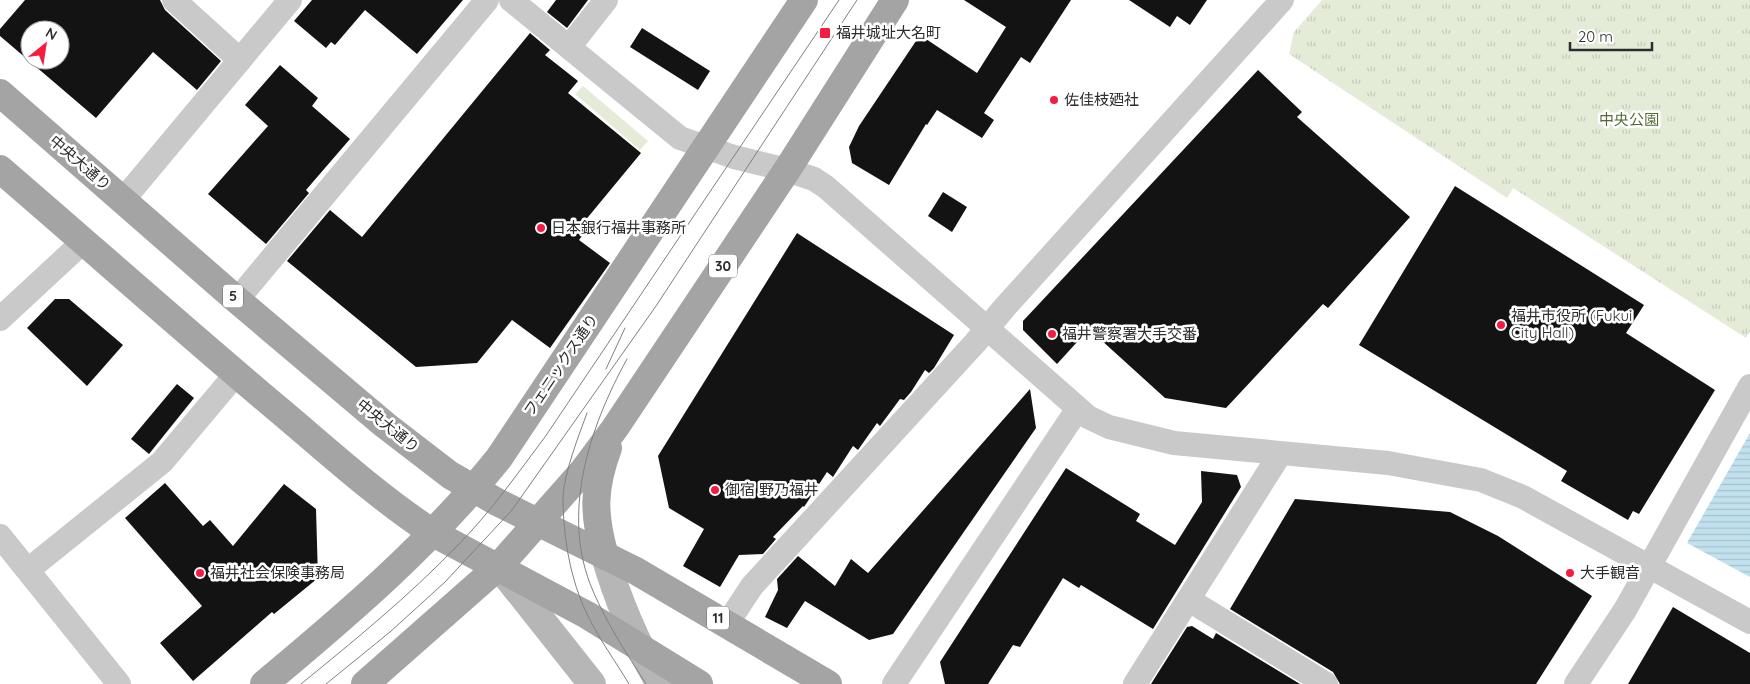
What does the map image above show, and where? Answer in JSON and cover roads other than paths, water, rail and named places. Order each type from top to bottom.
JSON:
[{"type":"main road","name":"フェニックス通り","points":[[264,684],[356,607],[433,533],[473,490],[511,440],[804,0]]},
{"type":"main road","name":"30","points":[[539,523],[615,428],[787,170],[895,0]]},
{"type":"main road","name":"中央大通り","points":[[0,93],[237,300],[399,436],[473,490],[636,571],[828,684]]},
{"type":"main road","points":[[0,169],[363,482],[433,533],[587,615],[699,684]]},
{"type":"main road","points":[[605,556],[595,510],[596,492],[599,472],[615,428]]},
{"type":"main road","points":[[365,684],[498,566],[539,523]]},
{"type":"street","points":[[174,0],[240,60]]},
{"type":"street","points":[[123,200],[290,0]]},
{"type":"street","points":[[237,300],[487,0]]},
{"type":"street","points":[[512,0],[680,138],[706,149],[787,170],[814,180],[826,187],[987,328],[1077,410],[1103,424],[1150,438],[1280,454],[1388,463],[1480,480],[1516,493],[1750,622]]},
{"type":"street","points":[[569,47],[606,0]]},
{"type":"street","points":[[727,624],[752,586],[1282,0]]},
{"type":"street","points":[[0,319],[84,241]]},
{"type":"street","points":[[28,570],[162,462],[236,374]]},
{"type":"street","points":[[1576,684],[1625,610],[1750,386]]},
{"type":"street","points":[[894,684],[1077,410]]},
{"type":"street","points":[[1135,684],[1280,454]]},
{"type":"street","points":[[0,536],[119,684]]},
{"type":"street","points":[[605,556],[617,596],[640,649],[660,684]]},
{"type":"street","points":[[498,566],[592,684]]},
{"type":"street","points":[[1189,600],[1326,684]]},
{"type":"water","points":[[1750,433],[1750,577],[1687,543]]},
{"type":"tram line","points":[[301,684],[401,600],[469,533],[503,493],[545,437],[839,0]]},
{"type":"tram line","points":[[326,684],[390,632],[445,582],[512,510],[656,306],[857,0]]},
{"type":"tram line","points":[[606,369],[625,328]]},
{"type":"tram line","points":[[627,359],[613,386],[591,443],[583,472],[579,502],[579,532],[583,562],[593,591],[611,627],[646,684]]},
{"type":"tram line","points":[[587,413],[572,454],[564,487],[563,512],[566,542],[576,588],[588,616],[629,684]]},
{"type":"place","name":"福井城址大名町","points":[[825,33]]},
{"type":"place","name":"佐佳枝廼社","points":[[1054,100]]},
{"type":"place","name":"日本銀行福井事務所","points":[[541,228]]},
{"type":"place","name":"福井市役所 (Fukui City Hall)","points":[[1501,325]]},
{"type":"place","name":"福井警察署大手交番","points":[[1052,334]]},
{"type":"place","name":"御宿 野乃福井","points":[[715,490]]},
{"type":"place","name":"福井社会保険事務局","points":[[200,573]]},
{"type":"place","name":"大手観音","points":[[1570,573]]},
{"type":"park label","name":"中央公園","points":[[1629,120]]}]
